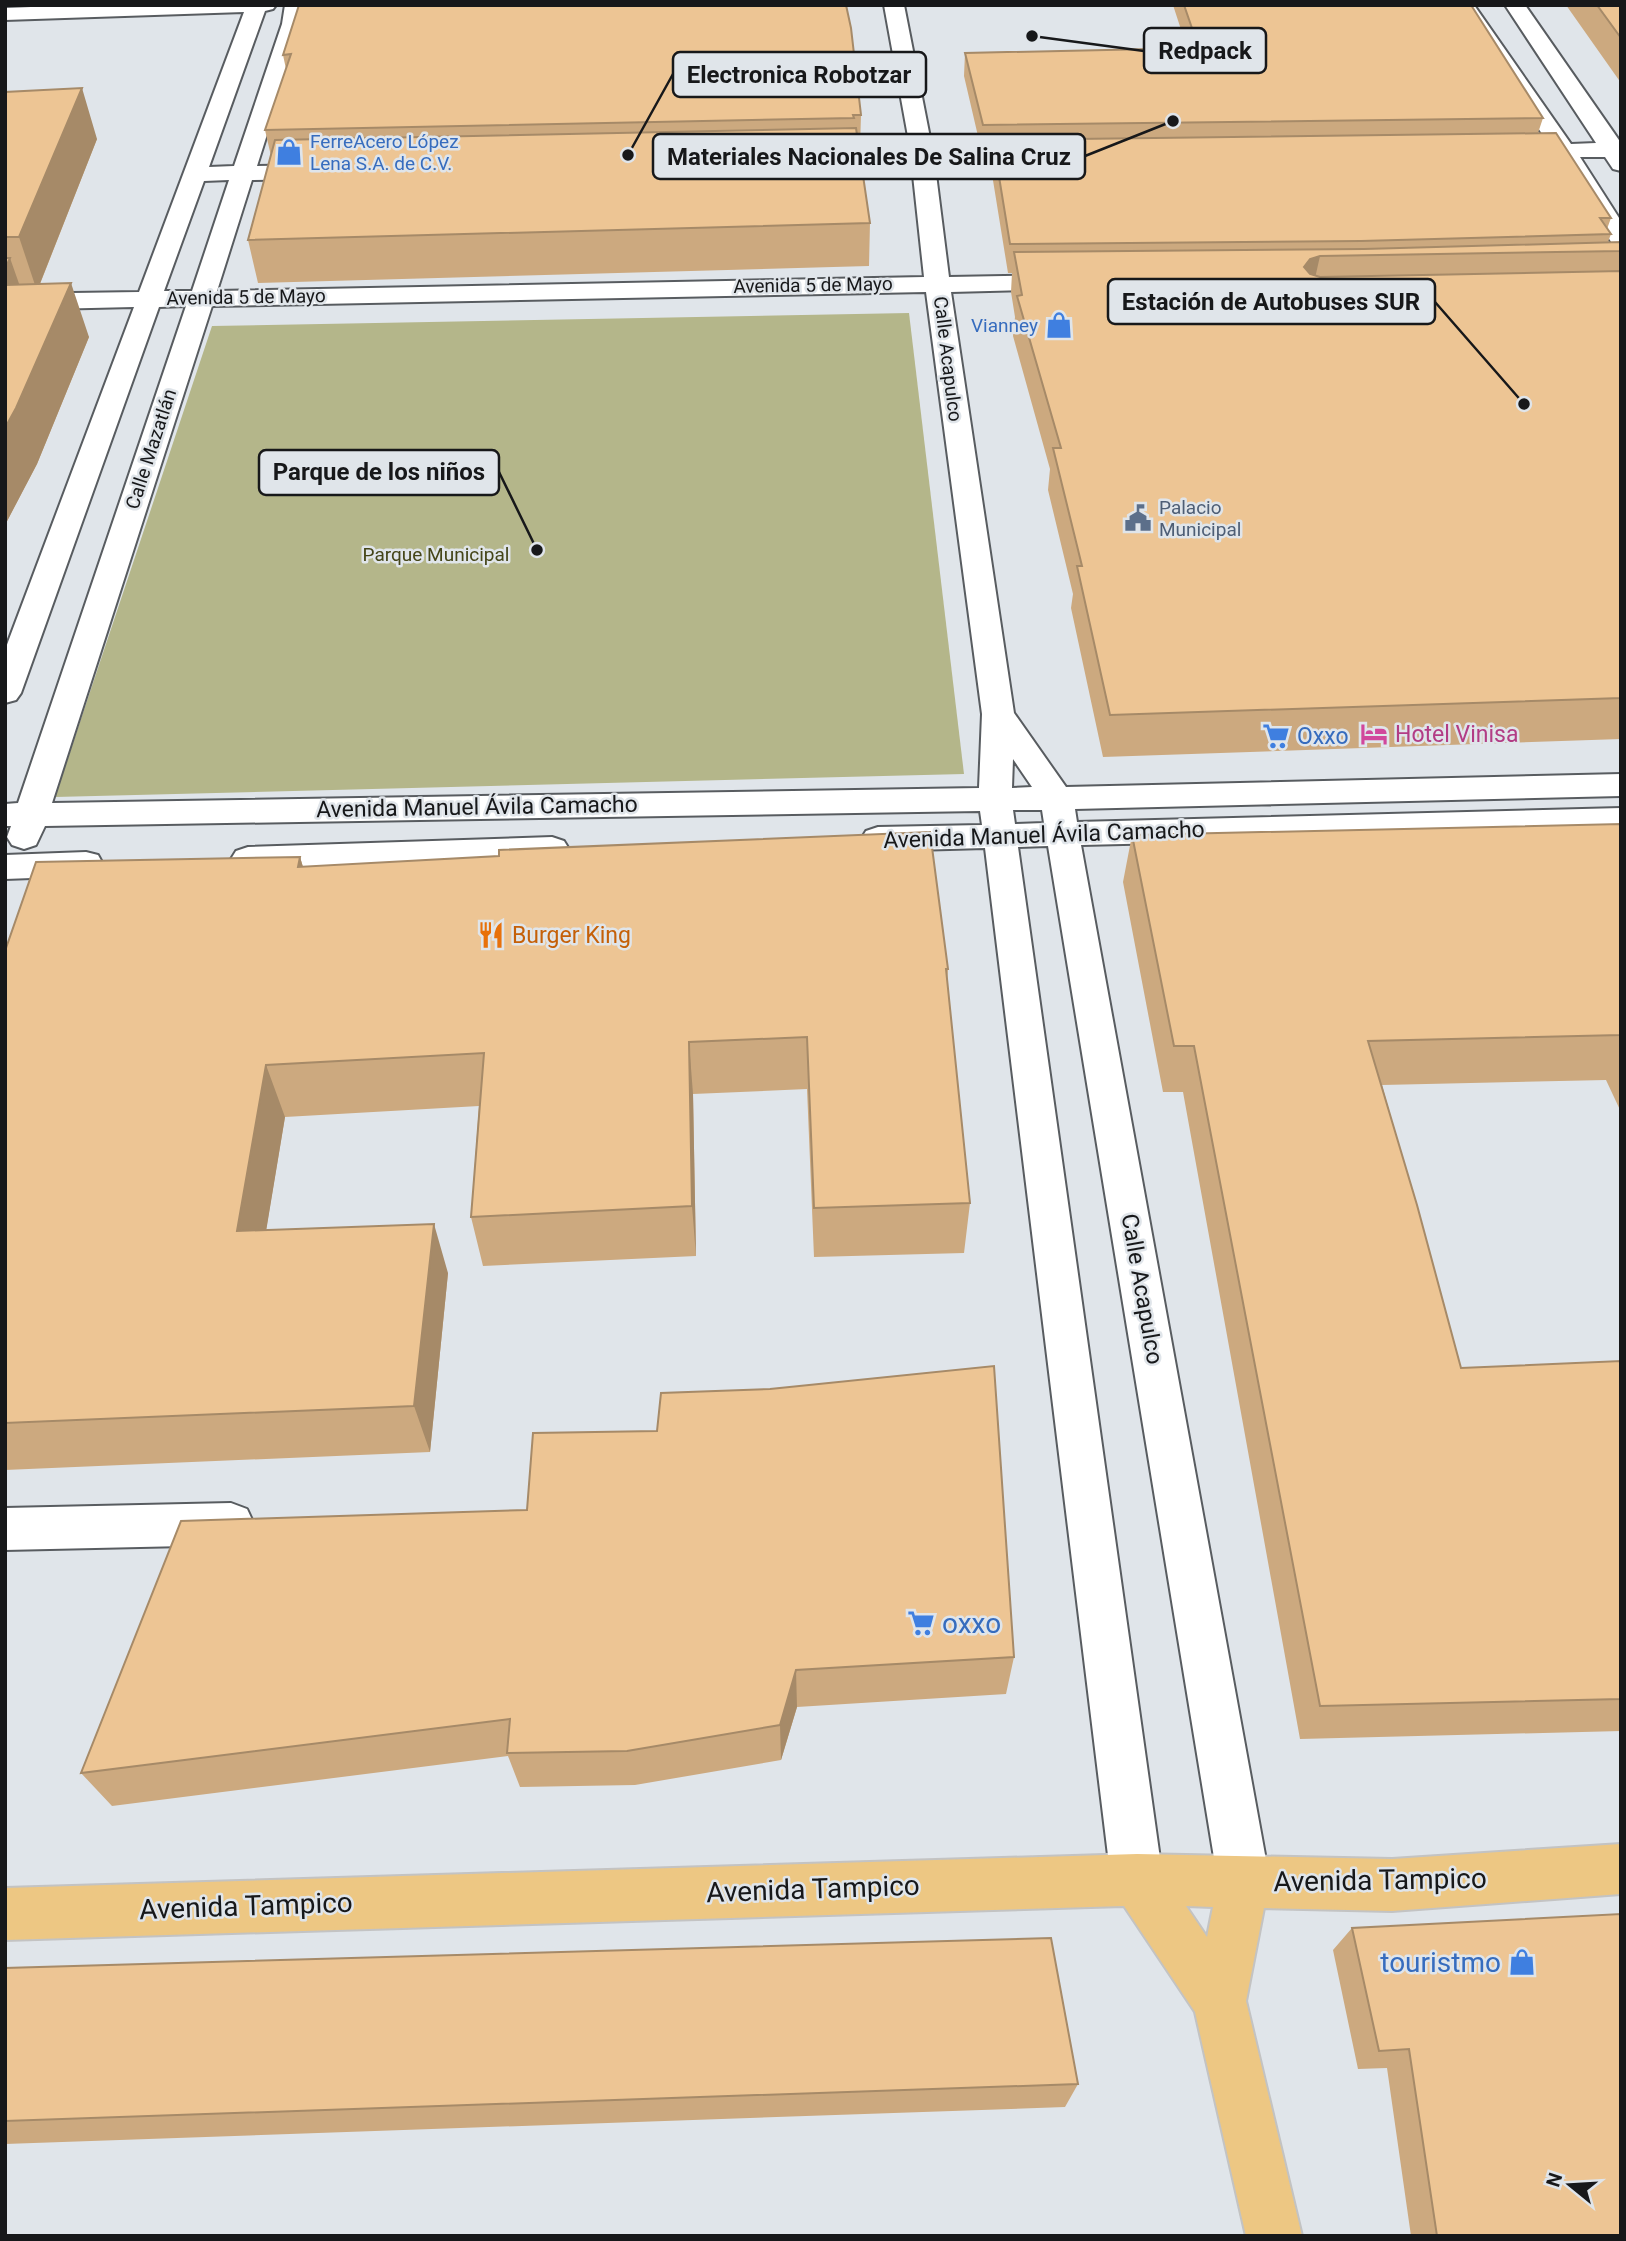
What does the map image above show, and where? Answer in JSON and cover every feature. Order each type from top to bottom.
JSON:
[{"type":"main road","name":"Avenida Tampico","points":[[5,1913],[1137,1880],[1392,1885],[1621,1868]]},
{"type":"main road","points":[[1137,1880],[1219,2000],[1273,2236]]},
{"type":"main road","points":[[1219,2000],[1244,1882]]},
{"type":"street","points":[[5,693],[257,5]]},
{"type":"street","points":[[5,14],[266,5]]},
{"type":"street","name":"Calle Mazatlán","points":[[8,875],[18,814],[198,309],[292,24],[295,5]]},
{"type":"street","name":"Calle Acapulco","points":[[894,5],[949,299],[998,714],[997,817],[1137,1880]]},
{"type":"street","points":[[1464,5],[1565,151],[1621,240]]},
{"type":"street","points":[[1516,5],[1618,155]]},
{"type":"street","points":[[1495,152],[1565,151],[1618,155]]},
{"type":"street","points":[[784,162],[1062,157]]},
{"type":"street","points":[[194,174],[340,171]]},
{"type":"street","name":"Avenida 5 de Mayo","points":[[5,326],[144,311],[198,309],[949,299],[1092,282]]},
{"type":"street","name":"Avenida 5 de Mayo","points":[[5,302],[144,311]]},
{"type":"street","name":"Calle Acapulco","points":[[998,714],[1060,816],[1244,1882]]},
{"type":"street","name":"Avenida Manuel Ávila Camacho","points":[[1060,816],[1621,785]]},
{"type":"street","name":"Avenida Manuel Ávila Camacho","points":[[18,814],[1621,820]]},
{"type":"street","name":"Avenida Manuel Ávila Camacho","points":[[847,840],[997,817]]},
{"type":"street","name":"Avenida Manuel Ávila Camacho","points":[[222,860],[583,848]]},
{"type":"street","points":[[8,875],[111,863]]},
{"type":"street","points":[[5,1529],[266,1524]]},
{"type":"green space","name":"Parque Municipal","points":[[909,313],[964,774],[55,797],[212,326]]},
{"type":"building","points":[[299,5],[846,5],[861,115],[853,115],[854,118],[265,130],[291,54],[283,55]]},
{"type":"building","points":[[1184,5],[1471,5],[1543,118],[983,125],[965,53],[1196,48],[1189,34],[1194,34]]},
{"type":"building","points":[[1597,5],[1621,5],[1621,38]]},
{"type":"building","points":[[82,88],[19,237],[5,237],[5,92]]},
{"type":"building","points":[[856,128],[870,223],[248,240],[275,140]]},
{"type":"building","points":[[1556,133],[1611,218],[1600,218],[1611,234],[1361,241],[1010,244],[993,140]]},
{"type":"building","points":[[1621,242],[1621,251],[1320,256],[1310,259],[1304,267],[1310,274],[1320,277],[1621,271],[1621,698],[1110,715],[1077,566],[1082,566],[1053,448],[1061,448],[1017,296],[1022,295],[1014,252],[1364,249]]},
{"type":"building","points":[[71,283],[16,408],[5,428],[5,285]]},
{"type":"building","points":[[1621,824],[1621,1035],[1368,1041],[1417,1205],[1461,1368],[1621,1361],[1621,1699],[1320,1706],[1194,1046],[1174,1046],[1132,835]]},
{"type":"building","points":[[930,832],[948,969],[970,1203],[814,1208],[807,1037],[689,1042],[692,1206],[471,1217],[484,1053],[266,1065],[237,1231],[434,1224],[414,1406],[5,1423],[5,951],[36,862],[300,857],[298,867],[499,856],[499,850]]},
{"type":"building","points":[[994,1366],[1014,1657],[796,1670],[780,1725],[627,1751],[507,1753],[510,1719],[81,1773],[181,1521],[527,1510],[533,1433],[657,1431],[661,1393],[770,1389]]},
{"type":"building","points":[[1621,1914],[1621,2236],[1437,2236],[1409,2049],[1379,2051],[1352,1928]]},
{"type":"building","points":[[1051,1938],[1078,2084],[5,2121],[5,1968]]},
{"type":"place","name":"Redpack","points":[[1032,36]]},
{"type":"place","name":"Materiales Nacionales De Salina Cruz","points":[[1173,121]]},
{"type":"place","name":"FerreAcero López Lena S.A. de C.V.","points":[[289,152]]},
{"type":"place","name":"Electronica Robotzar","points":[[628,155]]},
{"type":"place","name":"Vianney","points":[[1059,325]]},
{"type":"place","name":"Estación de Autobuses SUR","points":[[1524,404]]},
{"type":"place","name":"Palacio Municipal","points":[[1138,518]]},
{"type":"place","name":"Parque de los niños","points":[[537,550]]},
{"type":"place","name":"Hotel Vinisa","points":[[1374,734]]},
{"type":"place","name":"Oxxo","points":[[1276,736]]},
{"type":"place","name":"Burger King","points":[[491,935]]},
{"type":"place","name":"oxxo","points":[[921,1623]]},
{"type":"place","name":"touristmo","points":[[1522,1962]]}]
